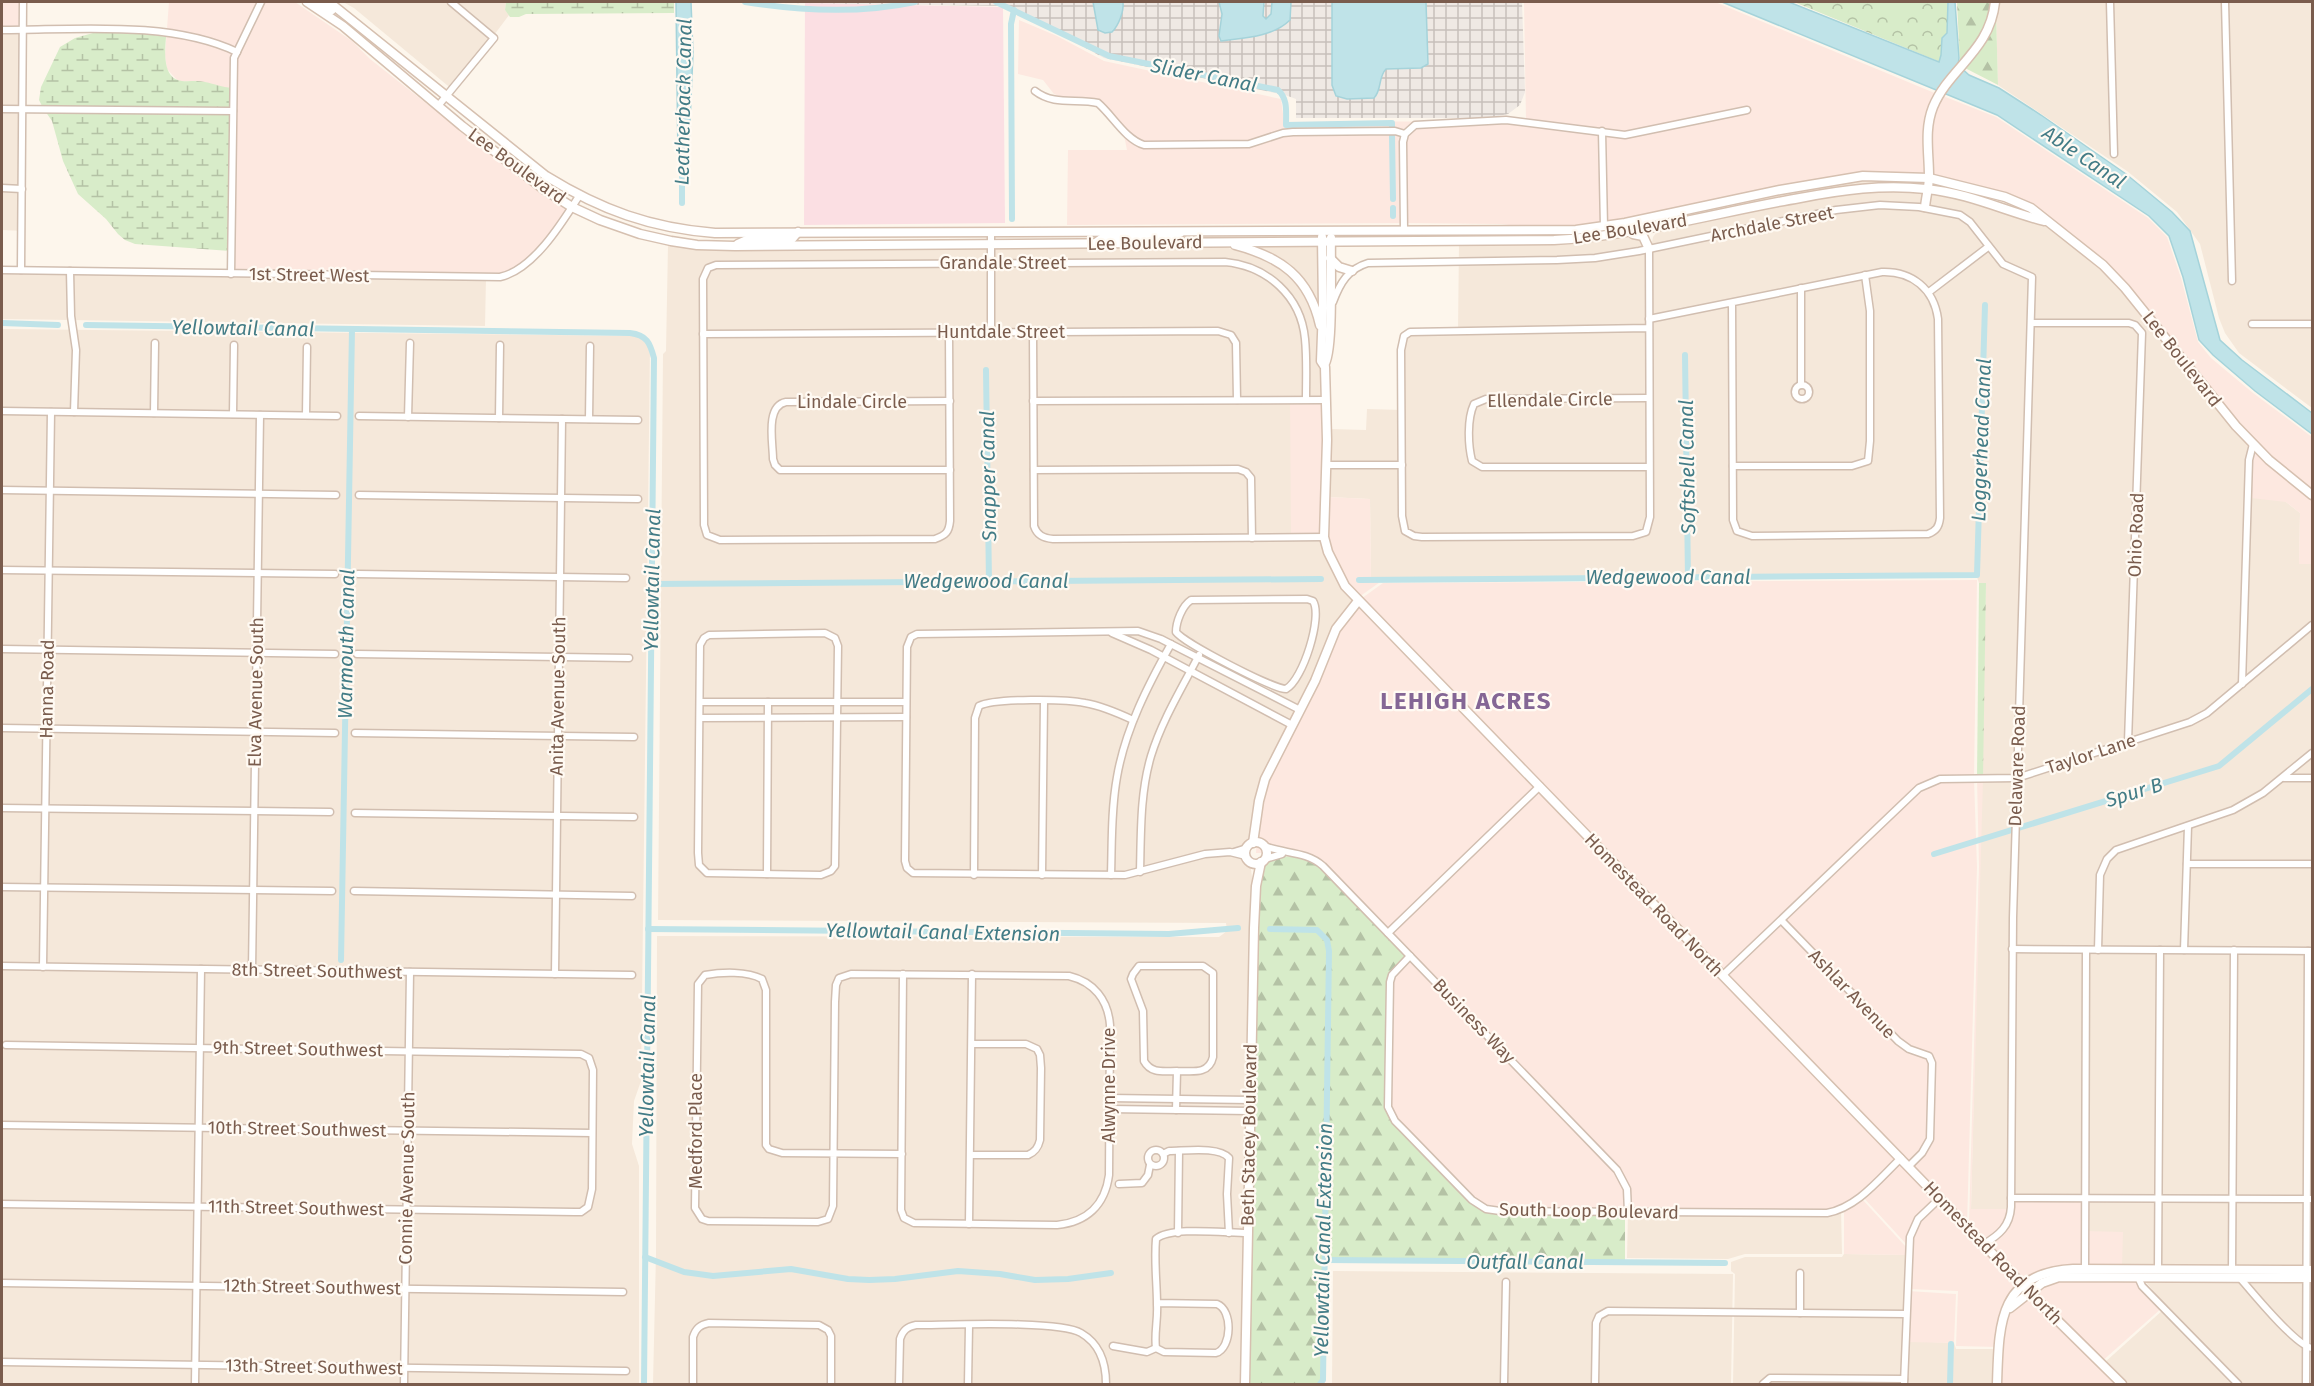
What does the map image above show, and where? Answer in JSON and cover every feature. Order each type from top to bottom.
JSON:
[{"type":"main road","name":"Lee Boulevard","points":[[307,2],[343,26],[514,167],[572,207],[625,229],[657,238],[697,245],[1554,240],[1604,231],[1732,200],[1863,176],[1929,177],[2005,197],[2031,208],[2091,254],[2116,278],[2219,406],[2253,444],[2286,475],[2313,495]]},
{"type":"main road","points":[[320,2],[358,25]]},
{"type":"main road","name":"Lee Boulevard","points":[[329,2],[538,170],[579,196],[626,217],[665,227],[715,233],[1183,230],[1576,230],[1624,233],[1783,201],[1863,188],[1927,189],[1959,194],[2051,223]]},
{"type":"main road","points":[[1925,207],[1929,177],[1928,125],[1938,98],[1989,27],[1995,2]]},
{"type":"main road","points":[[1682,221],[1691,215],[1730,206],[1732,200]]},
{"type":"main road","points":[[1648,249],[1650,237],[1657,226]]},
{"type":"main road","points":[[1093,244],[1104,237],[1170,236],[1180,234],[1183,230]]},
{"type":"main road","name":"Homestead Road North","points":[[1324,365],[1321,361],[1326,230]]},
{"type":"main road","points":[[1459,241],[1470,236],[1493,235],[1498,231]]},
{"type":"main road","points":[[735,246],[747,240],[792,239],[798,232]]},
{"type":"main road","points":[[1624,233],[1642,235],[1648,249]]},
{"type":"main road","name":"Homestead Road North","points":[[1326,242],[1330,258],[1330,308],[1328,356],[1324,365],[1326,400],[1324,537],[1334,567],[1345,586],[2026,1289],[2122,1384]]},
{"type":"main road","points":[[1208,243],[1234,245],[1255,250],[1289,269],[1311,298],[1322,342]]},
{"type":"main road","points":[[1330,258],[1339,267],[1352,271]]},
{"type":"main road","name":"Beth Stacey Boulevard","points":[[1245,1384],[1250,1100],[1259,801],[1265,779],[1315,681],[1336,629],[1358,601]]},
{"type":"main road","points":[[1999,1383],[1999,1332],[2004,1315],[2036,1276],[2044,1273],[2085,1269],[2158,1269],[2310,1274]]},
{"type":"main road","points":[[2026,1289],[2059,1278],[2240,1278],[2310,1274]]},
{"type":"street","points":[[21,270],[23,2]]},
{"type":"street","points":[[231,273],[233,68],[237,52],[261,2]]},
{"type":"street","points":[[438,106],[494,38],[452,2]]},
{"type":"street","points":[[2110,2],[2114,154]]},
{"type":"street","points":[[2225,2],[2232,281]]},
{"type":"street","points":[[2,30],[166,32],[197,37],[237,52]]},
{"type":"street","points":[[1035,91],[1040,95],[1060,101],[1098,103],[1130,137],[1144,145],[1250,144],[1293,132],[1395,131],[1405,134]]},
{"type":"street","points":[[2,109],[233,111]]},
{"type":"street","points":[[1404,230],[1403,149],[1405,134],[1410,128],[1424,123],[1506,120],[1632,134],[1747,110]]},
{"type":"street","points":[[1602,131],[1604,231]]},
{"type":"street","points":[[2,188],[22,189]]},
{"type":"street","name":"1st Street West","points":[[2,270],[500,277],[513,273],[527,264],[579,196]]},
{"type":"street","name":"Archdale Street","points":[[1352,271],[1361,265],[1374,262],[1569,260],[1619,255],[1857,207],[1880,206],[1925,207],[1954,213],[1965,218],[1988,247],[2009,268],[2032,277]]},
{"type":"street","points":[[991,232],[991,332]]},
{"type":"street","points":[[1929,292],[1988,247]]},
{"type":"street","points":[[1648,249],[1649,319],[1649,328],[1649,467],[1650,517],[1646,532],[1633,536],[1422,537],[1405,531],[1402,516],[1402,344],[1404,336],[1419,330],[1649,328]]},
{"type":"street","name":"Grandale Street","points":[[703,334],[703,279],[708,268],[729,265],[1225,262],[1257,270],[1280,286],[1298,310],[1305,338],[1306,399]]},
{"type":"street","points":[[70,271],[70,309],[76,350],[74,412]]},
{"type":"street","points":[[1330,308],[1341,284],[1352,271]]},
{"type":"street","points":[[1649,319],[1882,272],[1911,277],[1929,292],[1937,312],[1939,327],[1940,518],[1939,525],[1934,532],[1928,534],[1752,536],[1737,531],[1733,520],[1732,303]]},
{"type":"street","points":[[1733,466],[1852,466],[1868,461],[1870,310],[1865,275]]},
{"type":"street","name":"Delaware Road","points":[[1984,1244],[1995,1237],[2008,1222],[2011,1198],[2012,949],[2032,277]]},
{"type":"street","points":[[1801,288],[1801,385]]},
{"type":"street","name":"Ohio Road","points":[[2032,323],[2128,323],[2139,328],[2142,337],[2128,742]]},
{"type":"street","points":[[2252,324],[2313,324]]},
{"type":"street","points":[[1033,332],[1034,526],[1036,532],[1045,538],[1053,539],[1324,537]]},
{"type":"street","name":"Huntdale Street","points":[[703,334],[1224,332],[1232,335],[1236,343],[1237,400]]},
{"type":"street","points":[[703,334],[704,525],[707,535],[720,540],[765,540],[935,539],[945,535],[950,521],[949,333]]},
{"type":"street","points":[[154,413],[155,343]]},
{"type":"street","points":[[408,417],[410,343]]},
{"type":"street","points":[[233,414],[234,345]]},
{"type":"street","points":[[499,418],[500,345]]},
{"type":"street","points":[[589,419],[590,346]]},
{"type":"street","points":[[306,415],[307,347]]},
{"type":"street","name":"Ellendale Circle","points":[[1649,398],[1486,399],[1474,404],[1471,411],[1470,428],[1472,460],[1482,468],[1649,467]]},
{"type":"street","points":[[1033,401],[1326,400]]},
{"type":"street","name":"Lindale Circle","points":[[950,401],[786,402],[776,408],[772,420],[773,459],[780,470],[950,470]]},
{"type":"street","points":[[2,411],[337,416]]},
{"type":"street","name":"Hanna Road","points":[[43,967],[51,412]]},
{"type":"street","name":"Elva Avenue South","points":[[252,970],[260,415]]},
{"type":"street","points":[[359,416],[638,420]]},
{"type":"street","name":"Anita Avenue South","points":[[555,974],[562,419]]},
{"type":"street","points":[[2242,684],[2249,460],[2253,444]]},
{"type":"street","points":[[1326,465],[1402,465]]},
{"type":"street","points":[[1034,470],[1238,470],[1246,472],[1251,478],[1252,538]]},
{"type":"street","points":[[2,490],[336,495]]},
{"type":"street","points":[[359,495],[638,499]]},
{"type":"street","points":[[2,570],[334,574]]},
{"type":"street","points":[[358,574],[626,578]]},
{"type":"street","points":[[1189,600],[1312,600],[1317,609],[1298,678],[1286,689],[1269,684],[1178,636],[1176,626],[1189,600]]},
{"type":"street","name":"Taylor Lane","points":[[1782,921],[1919,788],[1940,779],[2017,778],[2199,718],[2313,625]]},
{"type":"street","points":[[1291,853],[1274,855],[1230,852],[1193,857],[1140,872],[1111,875],[919,875],[913,873],[907,868],[905,861],[907,647],[911,637],[917,634],[1138,631],[1171,644],[1300,710]]},
{"type":"street","points":[[825,633],[835,638],[838,646],[836,855],[835,866],[831,871],[821,875],[713,874],[702,870],[698,853],[700,702],[700,645],[709,635],[825,633]]},
{"type":"street","points":[[1112,633],[1191,670],[1292,725]]},
{"type":"street","points":[[1111,875],[1117,778],[1133,720],[1171,644]]},
{"type":"street","points":[[2,649],[335,654]]},
{"type":"street","points":[[1140,872],[1142,812],[1149,767],[1162,726],[1202,649]]},
{"type":"street","points":[[357,654],[629,658]]},
{"type":"street","points":[[1265,693],[1269,684]]},
{"type":"street","points":[[1042,875],[1044,701]]},
{"type":"street","points":[[700,702],[906,702]]},
{"type":"street","points":[[766,874],[768,702]]},
{"type":"street","points":[[974,875],[976,711],[979,706],[986,702],[1084,703],[1108,709],[1133,720]]},
{"type":"street","points":[[700,718],[906,717]]},
{"type":"street","points":[[2,728],[335,733]]},
{"type":"street","points":[[355,733],[634,737]]},
{"type":"street","points":[[2098,950],[2100,875],[2107,859],[2116,850],[2224,814],[2247,804],[2313,753]]},
{"type":"street","points":[[2283,778],[2313,778]]},
{"type":"street","points":[[1388,933],[1540,786]]},
{"type":"street","points":[[2,808],[330,812]]},
{"type":"street","points":[[355,813],[633,817]]},
{"type":"street","points":[[2184,950],[2188,826]]},
{"type":"street","name":"Business Way","points":[[1256,853],[1303,854],[1317,862],[1617,1170],[1627,1189],[1628,1212]]},
{"type":"street","points":[[2187,864],[2313,864]]},
{"type":"street","points":[[2,887],[332,891]]},
{"type":"street","points":[[354,891],[632,896]]},
{"type":"street","points":[[1723,975],[1782,921]]},
{"type":"street","name":"Ashlar Avenue","points":[[1782,921],[1898,1041],[1909,1049],[1929,1056],[1932,1063],[1930,1139],[1922,1153],[1909,1166]]},
{"type":"street","points":[[2012,949],[2310,951],[2310,1347],[2306,1384]]},
{"type":"street","points":[[2085,1269],[2086,950]]},
{"type":"street","points":[[2158,1269],[2160,950]]},
{"type":"street","points":[[2232,1270],[2234,950]]},
{"type":"street","name":"South Loop Boulevard","points":[[1410,956],[1392,975],[1389,989],[1387,1101],[1395,1121],[1472,1200],[1486,1209],[1816,1214],[1834,1212],[1847,1207],[1860,1197],[1901,1158]]},
{"type":"street","name":"8th Street Southwest","points":[[2,966],[632,975]]},
{"type":"street","points":[[1139,966],[1203,966],[1213,973],[1214,1014],[1211,1065],[1204,1070],[1177,1071],[1155,1071],[1144,1061],[1143,1011],[1131,979],[1139,966]]},
{"type":"street","points":[[195,1384],[201,969]]},
{"type":"street","name":"Connie Avenue South","points":[[404,1384],[410,972]]},
{"type":"street","name":"Alwynne Drive","points":[[833,1154],[835,1002],[836,985],[839,978],[851,974],[1069,976],[1094,988],[1105,1003],[1109,1017],[1107,1186],[1101,1202],[1087,1216],[1072,1223],[1057,1225],[914,1223],[904,1218],[901,1210],[902,1154]]},
{"type":"street","points":[[833,1154],[902,1154],[903,974]]},
{"type":"street","points":[[969,1224],[972,974]]},
{"type":"street","name":"Medford Place","points":[[705,975],[755,975],[762,979],[766,990],[766,1145],[769,1149],[782,1153],[833,1154],[833,1206],[828,1219],[818,1222],[702,1220],[695,1208],[698,984],[705,975]]},
{"type":"street","points":[[971,1155],[1028,1155],[1033,1153],[1040,1140],[1041,1078],[1040,1055],[1032,1045],[972,1044]]},
{"type":"street","name":"9th Street Southwest","points":[[6,1045],[581,1054],[589,1058],[593,1070],[592,1133]]},
{"type":"street","points":[[1176,1110],[1177,1071]]},
{"type":"street","points":[[1109,1098],[1250,1100]]},
{"type":"street","points":[[1109,1109],[1250,1111]]},
{"type":"street","name":"10th Street Southwest","points":[[2,1125],[592,1133]]},
{"type":"street","name":"11th Street Southwest","points":[[2,1204],[581,1212],[588,1208],[591,1189],[592,1133]]},
{"type":"street","points":[[1119,1184],[1142,1183],[1148,1175],[1150,1152],[1156,1150],[1163,1154],[1179,1151],[1224,1152],[1229,1158],[1227,1194],[1229,1233]]},
{"type":"street","points":[[1178,1233],[1179,1151]]},
{"type":"street","points":[[1150,1165],[1161,1166],[1164,1159],[1163,1154]]},
{"type":"street","points":[[1763,1384],[1770,1378],[1904,1382],[1910,1237],[1918,1219],[1940,1198]]},
{"type":"street","points":[[2011,1198],[2310,1199]]},
{"type":"street","points":[[1156,1348],[1154,1336],[1157,1303],[1156,1239],[1161,1234],[1247,1233]]},
{"type":"street","points":[[1800,1273],[1800,1313]]},
{"type":"street","points":[[2138,1277],[2142,1286],[2238,1384]]},
{"type":"street","points":[[2240,1278],[2270,1312],[2310,1347]]},
{"type":"street","points":[[1504,1384],[1506,1282]]},
{"type":"street","name":"12th Street Southwest","points":[[2,1283],[623,1292]]},
{"type":"street","points":[[1156,1348],[1164,1352],[1216,1353],[1223,1351],[1227,1345],[1227,1312],[1224,1307],[1217,1304],[1157,1303]]},
{"type":"street","points":[[1595,1384],[1596,1323],[1599,1316],[1608,1311],[1906,1314]]},
{"type":"street","points":[[693,1384],[693,1337],[696,1330],[709,1323],[819,1325],[828,1330],[831,1336],[831,1384]]},
{"type":"street","points":[[900,1384],[900,1339],[902,1332],[916,1325],[1048,1326],[1073,1329],[1087,1337],[1096,1347],[1105,1368],[1106,1384]]},
{"type":"street","points":[[968,1384],[969,1326]]},
{"type":"street","points":[[1113,1346],[1147,1352],[1156,1348]]},
{"type":"street","name":"13th Street Southwest","points":[[2,1362],[626,1371]]},
{"type":"shaded area","points":[[2,2],[26,2],[26,33],[2,33]]},
{"type":"shaded area","points":[[169,2],[295,2],[352,41],[370,59],[535,189],[570,212],[522,266],[505,276],[230,274],[216,87],[205,82],[178,81],[167,69],[165,55]]},
{"type":"shaded area","points":[[343,2],[506,2],[505,10],[509,15],[453,90],[354,8]]},
{"type":"shaded area","points":[[715,2],[1522,2],[1525,92],[1520,105],[1508,114],[1488,118],[1296,118],[1296,99],[1104,58],[1008,6]]},
{"type":"shaded area","points":[[1524,2],[1715,2],[1937,94],[1926,174],[1876,172],[1729,196],[1592,225],[1531,228],[1501,224],[1408,223],[1067,225],[1068,150],[1127,150],[1124,135],[1118,120],[1095,103],[1066,99],[1054,94],[1043,80],[1018,74],[1019,20],[1057,36],[1104,61],[1281,99],[1284,122],[1526,121]]},
{"type":"shaded area","points":[[1998,2],[2312,2],[2312,408],[2239,353],[2225,333],[2200,244],[2177,212],[2127,171],[1998,85],[1996,12]]},
{"type":"shaded area","points":[[805,3],[1003,7],[1005,223],[804,225]]},
{"type":"shaded area","points":[[2,33],[26,33],[24,231],[2,230]]},
{"type":"shaded area","points":[[1943,96],[1996,117],[2148,218],[2167,237],[2181,278],[2198,342],[2211,358],[2253,393],[2312,437],[2312,491],[2271,458],[2238,424],[2146,307],[2093,252],[2054,220],[2006,194],[1931,175],[1932,118]]},
{"type":"shaded area","points":[[1869,180],[1925,182],[1925,185],[1862,184],[1733,207],[1734,204]]},
{"type":"shaded area","points":[[1891,190],[1930,192],[1958,197],[2050,226],[2079,248],[2114,280],[2251,446],[2286,502],[2300,513],[2299,564],[2312,564],[2312,1267],[2122,1266],[2085,1232],[2012,1210],[1971,1209],[1986,583],[1979,583],[1977,577],[1371,578],[1370,499],[1327,497],[1329,429],[1366,430],[1367,409],[1402,410],[1402,340],[1406,334],[1422,329],[1458,330],[1459,244],[1624,236],[1641,238],[1651,248],[1653,237],[1659,229],[1840,194]]},
{"type":"shaded area","points":[[668,245],[718,250],[1224,247],[1263,256],[1293,277],[1308,300],[1317,325],[1322,367],[1322,537],[1331,568],[1353,602],[1339,619],[1251,840],[1243,849],[1243,856],[1251,869],[1253,886],[1242,1384],[653,1384],[656,1254],[657,936],[1219,937],[1227,931],[1226,923],[658,920],[663,354],[666,351]]},
{"type":"shaded area","points":[[1319,245],[1320,315],[1284,261],[1265,250],[1252,246]]},
{"type":"shaded area","points":[[2,274],[230,274],[486,278],[485,326],[2,319]]},
{"type":"shaded area","points":[[2,329],[635,336],[648,342],[650,346],[641,1081],[634,1101],[632,1144],[639,1166],[639,1384],[2,1384]]},
{"type":"shaded area","points":[[1323,397],[1322,537],[1291,538],[1290,398]]},
{"type":"shaded area","points":[[2251,446],[2312,499],[2312,564],[2299,564],[2300,513],[2286,502],[2251,498]]},
{"type":"shaded area","points":[[1327,497],[1370,499],[1371,578],[1598,578],[1598,580],[1383,580],[1359,597],[1347,584],[1336,565],[1327,536]]},
{"type":"shaded area","points":[[1977,580],[1974,779],[1977,867],[1967,1226],[2029,1291],[2052,1279],[2138,1277],[2163,1307],[2100,1363],[2122,1384],[2003,1384],[1997,1381],[1998,1347],[1956,1346],[1958,1291],[1907,1289],[1908,1246],[1862,1196],[1834,1212],[1500,1211],[1479,1206],[1390,1114],[1390,982],[1409,956],[1291,853],[1256,853],[1259,801],[1328,646],[1358,601],[1383,583]]},
{"type":"shaded area","points":[[1977,778],[1983,779],[1971,1209],[2012,1209],[2012,1195],[2086,1196],[2085,1231],[2123,1232],[2122,1266],[2043,1270],[2024,1282],[1969,1224],[1979,867]]},
{"type":"shaded area","points":[[1862,1199],[1906,1247],[1906,1255],[1844,1254],[1844,1211]]},
{"type":"shaded area","points":[[1841,1209],[1842,1254],[1745,1254],[1728,1259],[1627,1258],[1628,1212]]},
{"type":"shaded area","points":[[1844,1254],[1906,1255],[1904,1289],[1907,1341],[1954,1343],[1956,1349],[1996,1349],[1994,1384],[1733,1384],[1735,1274],[1731,1271],[1731,1262],[1745,1257],[1842,1257]]},
{"type":"shaded area","points":[[1333,1271],[1733,1274],[1731,1384],[1332,1384]]},
{"type":"shaded area","points":[[2145,1281],[2312,1281],[2312,1384],[2127,1384],[2104,1363],[2164,1309],[2161,1300]]},
{"type":"shaded area","points":[[1908,1291],[1956,1294],[1954,1343],[1907,1342]]},
{"type":"green space","points":[[506,2],[674,2],[674,13],[526,14],[510,17],[505,10]]},
{"type":"green space","points":[[1794,2],[1950,2],[1950,66]]},
{"type":"green space","points":[[1881,2],[1907,2],[1907,16],[1880,16]]},
{"type":"green space","points":[[1957,2],[1992,2],[1983,32],[1960,64]]},
{"type":"green space","points":[[1996,12],[1998,85],[1965,68]]},
{"type":"green space","points":[[93,33],[143,33],[166,37],[166,64],[171,75],[176,79],[202,81],[232,88],[230,251],[135,244],[118,234],[106,219],[78,194],[63,161],[52,121],[39,100],[41,87],[60,47],[75,38]]},
{"type":"green space","points":[[1979,583],[1986,583],[1983,779],[1977,778]]},
{"type":"green space","points":[[1269,856],[1302,857],[1316,864],[1406,956],[1390,974],[1387,989],[1384,1101],[1393,1123],[1470,1202],[1485,1211],[1625,1215],[1625,1261],[1326,1258],[1323,1384],[1248,1384],[1258,889],[1264,864]]},
{"type":"water","points":[[676,2],[691,2],[693,53],[689,144],[685,157],[678,159]]},
{"type":"water","points":[[1093,2],[1123,2],[1123,10],[1112,32],[1105,33],[1098,30]]},
{"type":"water","points":[[1219,2],[1264,2],[1263,16],[1266,19],[1271,14],[1272,2],[1291,2],[1290,20],[1267,33],[1221,41],[1219,36],[1222,14]]},
{"type":"water","points":[[1332,2],[1426,2],[1428,64],[1421,68],[1386,69],[1374,98],[1347,99],[1336,96],[1332,85]]},
{"type":"water","name":"Able Canal","points":[[1722,2],[1789,2],[1939,62],[1942,38],[1947,33],[1948,2],[1955,2],[1958,65],[1969,75],[1999,88],[2041,115],[2126,174],[2172,212],[2190,231],[2220,340],[2242,360],[2312,413],[2312,434],[2255,391],[2199,340],[2183,277],[2169,236],[2149,216],[1997,115]]},
{"type":"waterway","name":"Slider Canal","points":[[745,2],[830,10],[873,8],[915,2]]},
{"type":"waterway","name":"Slider Canal","points":[[996,2],[1109,56],[1278,90],[1285,101],[1286,125],[1392,123],[1392,127]]},
{"type":"waterway","points":[[1012,219],[1011,24],[1014,10]]},
{"type":"waterway","name":"Slider Canal","points":[[1392,136],[1393,199]]},
{"type":"waterway","name":"Leatherback Canal","points":[[682,152],[682,203]]},
{"type":"waterway","name":"Slider Canal","points":[[1393,208],[1393,216]]},
{"type":"waterway","name":"Wedgewood Canal","points":[[1359,580],[1977,575],[1985,305]]},
{"type":"waterway","name":"Yellowtail Canal","points":[[2,323],[58,325]]},
{"type":"waterway","name":"Yellowtail Canal","points":[[86,325],[630,333],[644,338],[649,344],[654,358],[644,1384]]},
{"type":"waterway","name":"Warmouth Canal","points":[[341,960],[352,329]]},
{"type":"waterway","name":"Softshell Canal","points":[[1685,355],[1688,578]]},
{"type":"waterway","name":"Snapper Canal","points":[[986,370],[989,582]]},
{"type":"waterway","name":"Wedgewood Canal","points":[[652,584],[1321,579]]},
{"type":"waterway","name":"Spur B","points":[[1934,854],[2219,766],[2312,689]]},
{"type":"waterway","name":"Yellowtail Canal Extension","points":[[648,929],[1169,934],[1238,928]]},
{"type":"waterway","name":"Yellowtail Canal Extension","points":[[1270,929],[1317,930],[1327,940],[1329,951],[1323,1380],[1320,1384]]},
{"type":"waterway","points":[[645,1257],[684,1272],[713,1276],[791,1269],[848,1279],[869,1280],[958,1271],[1000,1274],[1035,1280],[1068,1279],[1111,1273]]},
{"type":"waterway","name":"Outfall Canal","points":[[1325,1260],[1725,1263]]},
{"type":"waterway","points":[[1950,1384],[1951,1344]]},
{"type":"district","name":"LEHIGH ACRES","points":[[1466,701]]},
{"type":"water label","name":"Loggerhead Canal","points":[[1981,440]]}]
